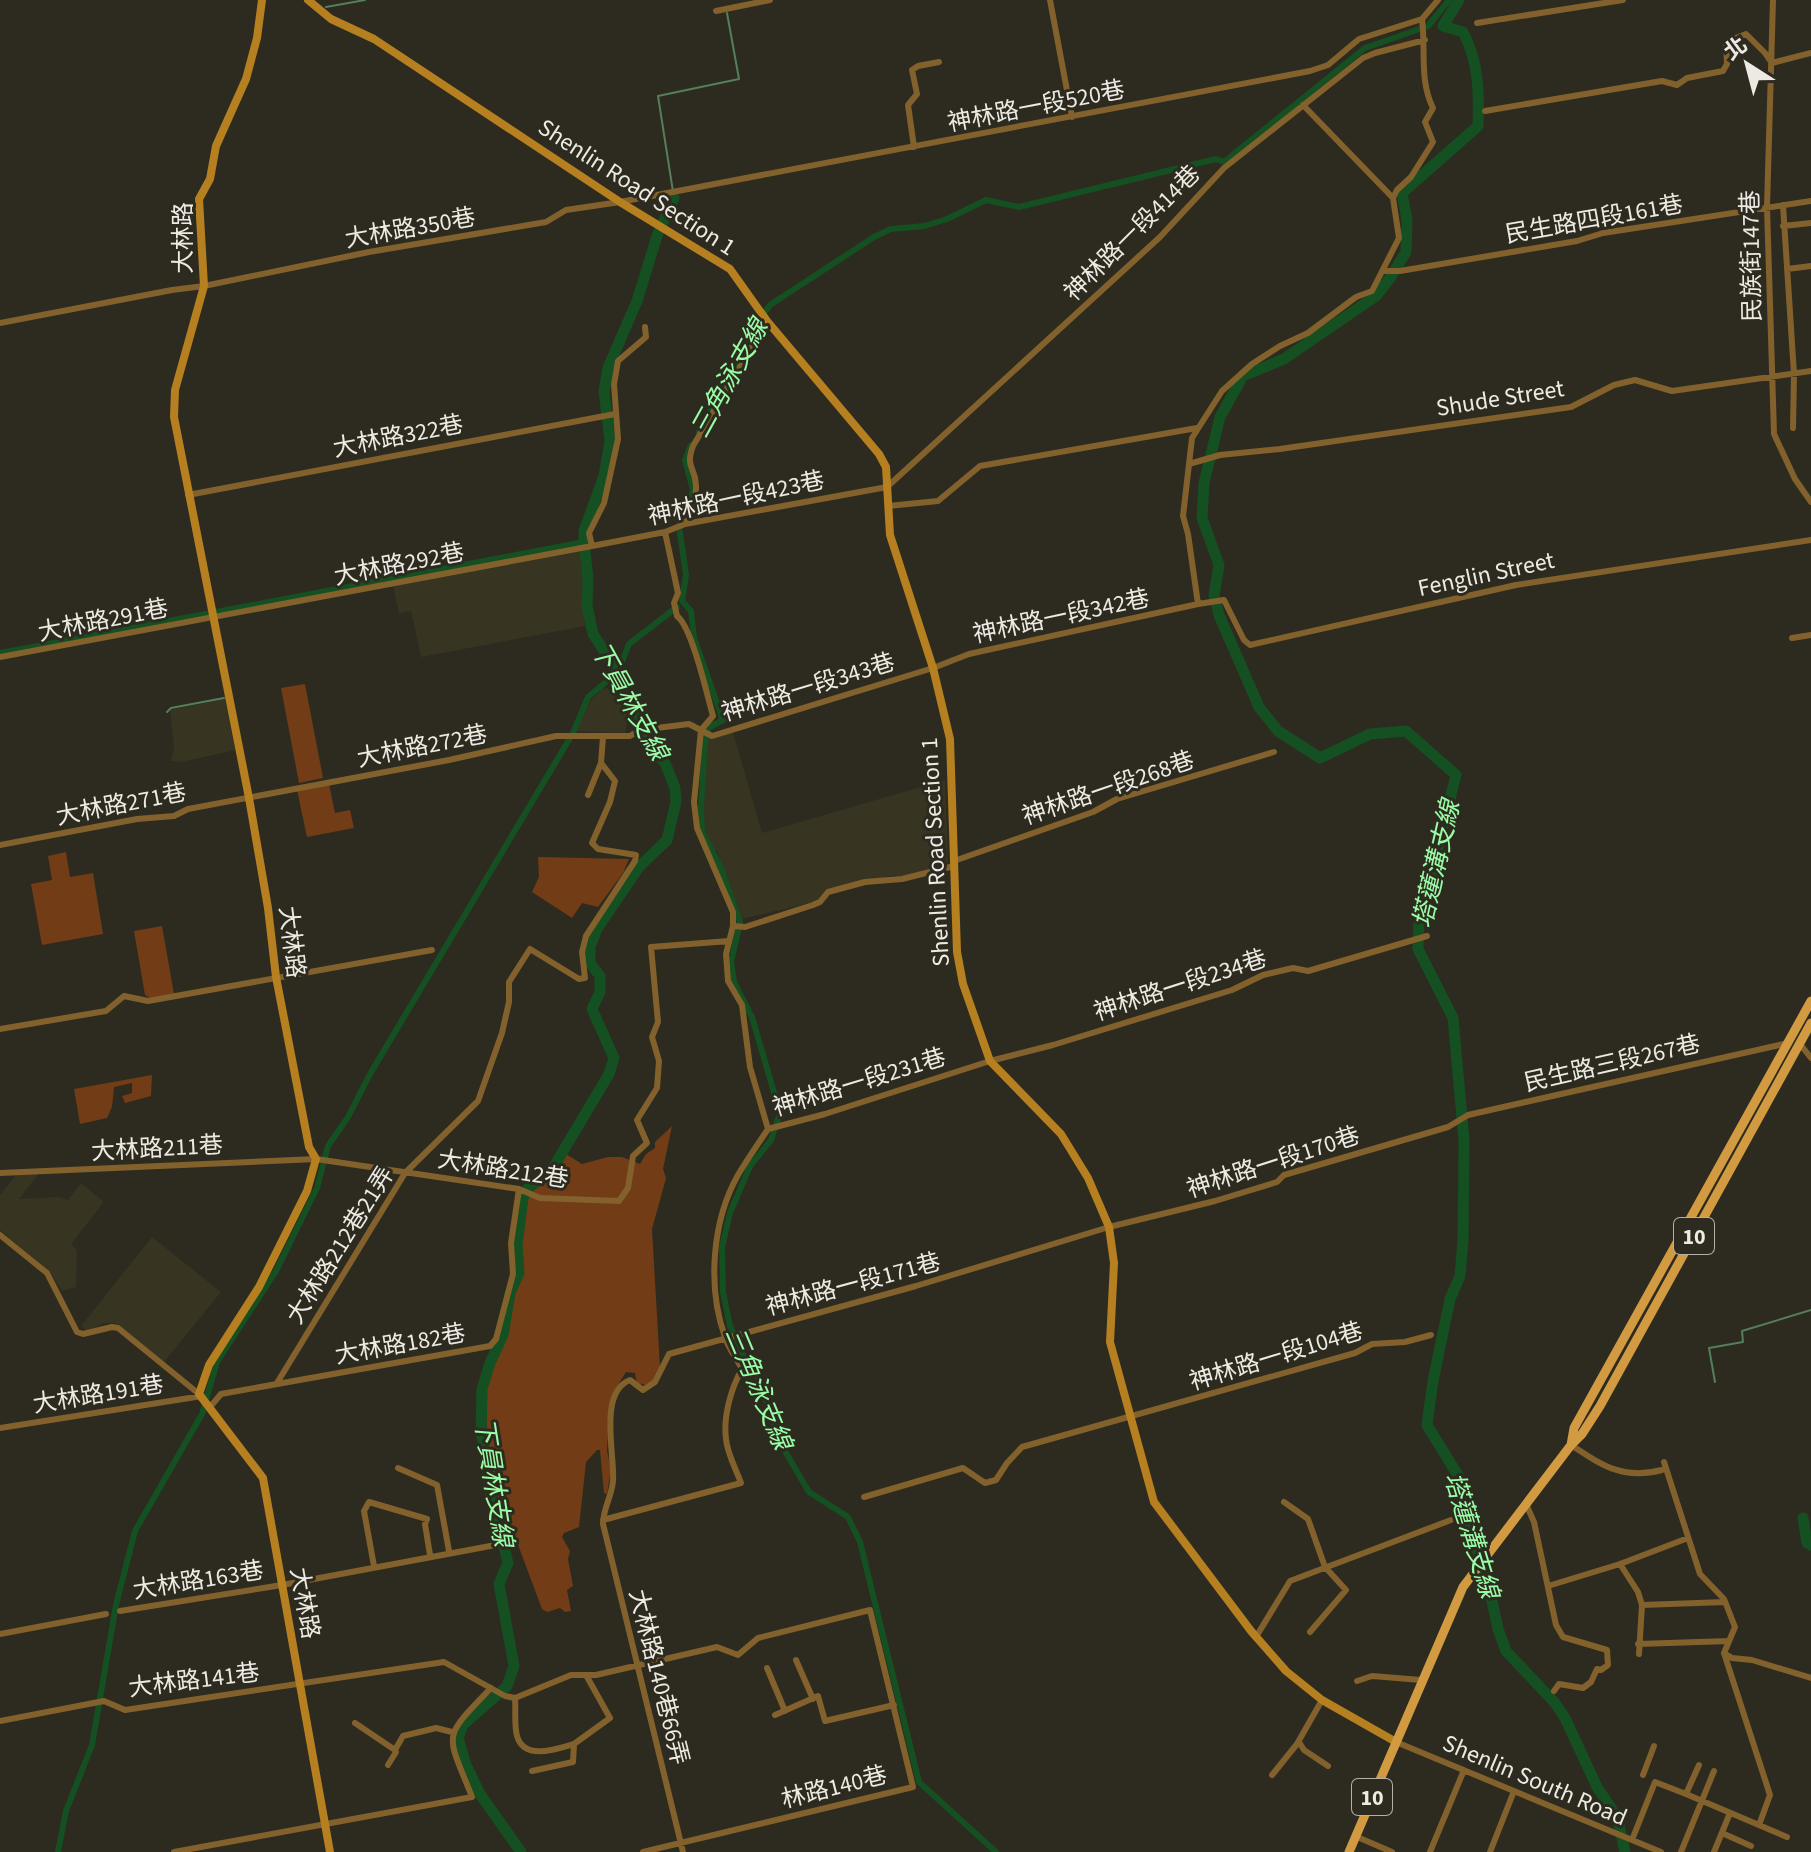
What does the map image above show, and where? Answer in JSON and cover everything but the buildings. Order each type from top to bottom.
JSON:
[{"type":"main road","name":"10","points":[[1571,1445],[1574,1428],[1811,1001]]},
{"type":"main road","name":"10","points":[[1349,1852],[1463,1587],[1582,1434],[1811,1023]]},
{"type":"street","name":"大林路","points":[[262,0],[257,38],[246,79],[216,146],[210,179],[199,199],[204,286],[175,394],[174,417],[249,798],[276,977],[309,1147],[316,1159]]},
{"type":"street","name":"Shenlin Road Section 1","points":[[308,0],[331,19],[384,46],[620,202],[730,269],[767,321],[879,454],[886,467],[890,535],[933,668],[950,739],[957,952],[963,984],[990,1061],[1061,1134],[1088,1178],[1109,1227],[1114,1263],[1110,1342],[1154,1502],[1256,1637],[1286,1671],[1322,1700],[1396,1742]]},
{"type":"street","points":[[716,11],[770,0]]},
{"type":"street","points":[[1050,0],[1072,117]]},
{"type":"street","points":[[1393,198],[1433,142],[1425,122],[1433,108],[1423,79],[1425,40],[1422,19],[1438,0]]},
{"type":"street","points":[[1477,23],[1623,0]]},
{"type":"street","name":"民族街147巷","points":[[1773,0],[1767,207],[1774,434],[1795,479],[1811,502]]},
{"type":"street","name":"神林路一段520巷","points":[[620,202],[1310,71],[1328,65],[1359,39],[1422,19]]},
{"type":"street","points":[[1485,111],[1662,81],[1677,85],[1687,78],[1723,71],[1727,64],[1726,42],[1746,34],[1772,63],[1811,53]]},
{"type":"street","name":"神林路一段414巷","points":[[887,487],[1160,237],[1224,168],[1363,58],[1425,40]]},
{"type":"street","points":[[914,147],[908,105],[917,94],[912,70],[939,62]]},
{"type":"street","points":[[1198,604],[1183,516],[1192,438],[1197,428],[1222,391],[1252,364],[1308,333],[1356,297],[1372,291],[1399,238],[1393,198],[1303,105]]},
{"type":"street","name":"民生路四段161巷","points":[[1384,271],[1400,271],[1577,241],[1603,233],[1811,201]]},
{"type":"street","name":"大林路350巷","points":[[0,323],[369,252],[546,222],[566,210],[620,202]]},
{"type":"street","points":[[1783,205],[1794,374],[1793,428]]},
{"type":"street","points":[[1783,226],[1811,223]]},
{"type":"street","points":[[1787,269],[1811,266]]},
{"type":"street","points":[[685,524],[697,487],[688,459],[693,446],[767,321]]},
{"type":"street","points":[[592,546],[589,533],[604,503],[618,439],[614,384],[618,361],[646,337],[645,327]]},
{"type":"street","name":"Shude Street","points":[[1189,464],[1220,455],[1571,407],[1614,385],[1635,380],[1672,391],[1811,371]]},
{"type":"street","name":"大林路322巷","points":[[188,495],[615,414]]},
{"type":"street","points":[[888,506],[938,501],[980,466],[1197,428]]},
{"type":"street","name":"神林路一段423巷","points":[[592,546],[665,532],[685,524],[887,487]]},
{"type":"street","points":[[665,532],[678,593],[674,603],[677,616],[683,620],[696,656],[713,716],[701,730],[694,802],[697,828],[733,912],[726,954],[728,981],[742,1005],[750,1067],[768,1129]]},
{"type":"street","name":"Fenglin Street","points":[[1198,604],[1224,600],[1244,640],[1250,645],[1516,585],[1811,540]]},
{"type":"street","name":"大林路292巷","points":[[212,618],[592,546]]},
{"type":"street","name":"神林路一段342巷","points":[[933,668],[969,654],[1198,604]]},
{"type":"street","name":"大林路291巷","points":[[0,657],[212,618]]},
{"type":"street","points":[[1792,638],[1811,635]]},
{"type":"street","name":"神林路一段343巷","points":[[603,737],[630,736],[640,730],[689,724],[712,736],[933,668]]},
{"type":"street","name":"大林路272巷","points":[[249,798],[556,736],[603,737]]},
{"type":"street","name":"大林路212巷21弄","points":[[277,1383],[405,1173],[478,1101],[502,1033],[509,1002],[509,982],[530,949],[579,979],[585,978],[582,952],[586,936],[631,868],[636,855],[598,849],[592,843],[610,802],[615,781],[601,763],[603,737]]},
{"type":"street","name":"神林路一段268巷","points":[[733,926],[745,927],[813,905],[828,892],[865,882],[902,879],[954,863],[1093,812],[1117,799],[1274,752]]},
{"type":"street","points":[[588,795],[601,763]]},
{"type":"street","name":"大林路271巷","points":[[0,845],[137,819],[174,816],[188,809],[249,798]]},
{"type":"street","name":"神林路一段234巷","points":[[990,1061],[1232,990],[1263,975],[1293,968],[1308,971],[1427,936]]},
{"type":"street","name":"大林路212巷","points":[[316,1159],[519,1189],[540,1198],[619,1201],[625,1197],[633,1156],[647,1143],[637,1120],[657,1088],[659,1061],[652,1033],[658,1022],[651,947],[729,941]]},
{"type":"street","points":[[0,1029],[106,1011],[124,996],[148,1001],[432,950]]},
{"type":"street","name":"民生路三段267巷","points":[[1448,1127],[1468,1115],[1788,1043]]},
{"type":"street","points":[[1800,1044],[1811,1058]]},
{"type":"street","name":"神林路一段231巷","points":[[603,1520],[741,1483],[726,1442],[725,1428],[734,1384],[742,1369],[725,1337],[716,1293],[714,1247],[723,1211],[737,1177],[768,1129],[990,1061]]},
{"type":"street","name":"神林路一段170巷","points":[[1109,1227],[1215,1201],[1277,1182],[1284,1175],[1448,1127]]},
{"type":"street","points":[[0,1235],[47,1273],[77,1332],[83,1334],[118,1328],[201,1396],[209,1365],[259,1287],[307,1191],[316,1159]]},
{"type":"street","name":"大林路211巷","points":[[0,1173],[316,1159]]},
{"type":"street","name":"大林路182巷","points":[[210,1407],[221,1394],[490,1346],[496,1339],[513,1274],[511,1243],[519,1189]]},
{"type":"street","name":"神林路一段171巷","points":[[603,1520],[613,1481],[609,1444],[615,1393],[630,1380],[643,1390],[655,1382],[669,1354],[916,1286],[1109,1227]]},
{"type":"street","name":"神林路一段104巷","points":[[864,1497],[963,1468],[985,1483],[996,1480],[1022,1447],[1355,1353],[1372,1344],[1405,1342],[1431,1335]]},
{"type":"street","name":"大林路","points":[[201,1396],[263,1478],[330,1852]]},
{"type":"street","name":"大林路191巷","points":[[0,1428],[201,1396]]},
{"type":"street","points":[[1571,1445],[1613,1470],[1642,1475],[1663,1466],[1700,1574],[1725,1602],[1735,1627],[1724,1653],[1770,1795],[1759,1825]]},
{"type":"street","points":[[398,1468],[437,1485],[449,1551]]},
{"type":"street","points":[[374,1566],[364,1511],[369,1502],[427,1519],[425,1524],[430,1555]]},
{"type":"street","points":[[1284,1502],[1308,1519],[1325,1567],[1346,1590],[1310,1632]]},
{"type":"street","points":[[1526,1504],[1534,1522],[1556,1625],[1563,1637],[1607,1650],[1608,1665],[1597,1669],[1591,1682],[1583,1688],[1559,1684],[1554,1691]]},
{"type":"street","name":"大林路140巷66弄","points":[[603,1520],[683,1852]]},
{"type":"street","points":[[1256,1637],[1290,1581],[1451,1520]]},
{"type":"street","points":[[1548,1586],[1620,1564],[1688,1538]]},
{"type":"street","name":"大林路163巷","points":[[120,1611],[282,1585],[449,1551],[501,1544]]},
{"type":"street","points":[[1620,1564],[1638,1592],[1642,1605],[1639,1654]]},
{"type":"street","points":[[1642,1605],[1725,1602]]},
{"type":"street","name":"林路140巷","points":[[638,1665],[717,1647],[738,1655],[758,1638],[870,1610],[894,1705],[913,1787],[681,1843]]},
{"type":"street","name":"大林路163巷","points":[[0,1634],[106,1614]]},
{"type":"street","points":[[1638,1644],[1729,1641]]},
{"type":"street","points":[[1724,1653],[1732,1658],[1752,1660],[1811,1678]]},
{"type":"street","points":[[796,1660],[813,1699]]},
{"type":"street","name":"大林路141巷","points":[[0,1721],[104,1701],[125,1710],[444,1662],[505,1696],[515,1698]]},
{"type":"street","points":[[586,1675],[610,1718],[574,1744],[549,1751],[530,1750],[518,1741],[515,1698],[571,1675],[638,1665]]},
{"type":"street","points":[[767,1668],[785,1711]]},
{"type":"street","points":[[1357,1681],[1372,1676],[1421,1680]]},
{"type":"street","points":[[174,1852],[207,1849],[324,1823],[472,1797],[453,1748],[452,1732],[491,1688]]},
{"type":"street","points":[[775,1715],[818,1696],[825,1721],[894,1705]]},
{"type":"street","points":[[1272,1775],[1299,1742],[1322,1700]]},
{"type":"street","points":[[355,1723],[395,1750]]},
{"type":"street","points":[[388,1765],[403,1736],[436,1728],[452,1732]]},
{"type":"street","points":[[1299,1742],[1304,1750],[1328,1766]]},
{"type":"street","name":"Shenlin South Road","points":[[1396,1742],[1661,1852]]},
{"type":"street","points":[[532,1771],[573,1762],[574,1744]]},
{"type":"street","points":[[1643,1775],[1654,1746]]},
{"type":"street","points":[[1686,1794],[1699,1765]]},
{"type":"street","points":[[1430,1852],[1464,1770]]},
{"type":"street","points":[[1681,1852],[1714,1771]]},
{"type":"street","points":[[1630,1840],[1655,1782],[1787,1837]]},
{"type":"street","points":[[1490,1852],[1514,1791]]},
{"type":"street","points":[[1714,1852],[1730,1813]]},
{"type":"street","points":[[1722,1833],[1751,1846]]},
{"type":"street","points":[[1355,1836],[1392,1852]]},
{"type":"street","points":[[643,1852],[681,1843]]},
{"type":"shaded area","points":[[581,550],[585,626],[421,657],[411,611],[399,613],[393,586]]},
{"type":"shaded area","points":[[305,684],[323,778],[299,783],[281,688]]},
{"type":"shaded area","points":[[607,688],[619,697],[629,712],[625,733],[576,731],[590,701]]},
{"type":"shaded area","points":[[225,699],[235,750],[182,762],[171,761],[174,747],[170,710]]},
{"type":"shaded area","points":[[732,729],[762,833],[945,780],[948,863],[899,878],[894,875],[831,890],[828,899],[741,919],[717,851],[712,848],[702,822],[705,737]]},
{"type":"shaded area","points":[[329,784],[335,813],[350,810],[354,828],[307,837],[297,790]]},
{"type":"shaded area","points":[[66,852],[70,877],[93,873],[103,934],[42,945],[31,884],[52,880],[48,856]]},
{"type":"shaded area","points":[[538,857],[629,859],[623,873],[598,907],[582,903],[572,918],[532,892],[539,877]]},
{"type":"shaded area","points":[[162,926],[174,994],[150,998],[145,995],[134,931]]},
{"type":"shaded area","points":[[152,1075],[151,1096],[125,1103],[122,1096],[132,1093],[132,1083],[114,1087],[112,1107],[107,1118],[80,1124],[74,1089]]},
{"type":"shaded area","points":[[672,1126],[663,1169],[666,1178],[652,1229],[660,1368],[656,1380],[646,1385],[637,1383],[635,1373],[626,1372],[614,1391],[609,1411],[607,1451],[611,1469],[607,1494],[604,1493],[600,1450],[597,1450],[586,1462],[579,1527],[564,1533],[562,1537],[570,1551],[568,1559],[573,1586],[567,1590],[571,1611],[565,1612],[560,1608],[547,1612],[542,1609],[517,1542],[507,1539],[487,1448],[486,1386],[522,1272],[520,1245],[526,1199],[566,1154],[582,1164],[608,1157],[622,1157],[640,1164],[646,1154],[655,1148],[655,1142]]},
{"type":"shaded area","points":[[39,1173],[19,1199],[60,1197],[68,1200],[81,1183],[104,1202],[71,1244],[77,1250],[76,1287],[62,1291],[51,1273],[0,1230],[0,1195],[17,1174]]},
{"type":"shaded area","points":[[152,1237],[221,1292],[164,1362],[116,1323],[103,1323],[91,1330],[81,1326]]},
{"type":"waterway","points":[[326,7],[365,0]]},
{"type":"waterway","name":"三角泳支線","points":[[699,432],[755,326],[770,305],[874,237],[891,229],[924,226],[947,219],[986,200],[1019,207],[1216,159],[1224,162],[1365,48],[1428,26],[1449,0]]},
{"type":"waterway","name":"塔蓮溝支線","points":[[1459,0],[1443,26],[1463,32],[1468,43],[1477,78],[1478,126],[1402,193],[1407,220],[1406,252],[1376,296],[1284,359],[1243,376],[1220,417],[1204,483],[1202,518],[1219,565],[1214,595],[1219,615],[1259,707],[1278,731],[1320,758],[1370,734],[1406,731],[1456,775],[1419,922],[1418,949],[1453,1018],[1464,1140],[1460,1276],[1450,1299],[1427,1425],[1459,1477],[1506,1651],[1555,1703],[1565,1718],[1597,1787],[1617,1817],[1625,1852]]},
{"type":"waterway","name":"下員林支線","points":[[674,198],[658,96],[739,79],[727,13]]},
{"type":"waterway","name":"下員林支線","points":[[521,1852],[480,1794],[466,1765],[458,1738],[463,1725],[507,1686],[514,1666],[499,1584],[508,1563],[491,1494],[481,1430],[482,1389],[503,1335],[510,1293],[519,1273],[517,1245],[523,1198],[528,1188],[550,1173],[609,1074],[614,1058],[592,1009],[600,992],[600,976],[590,963],[590,947],[597,929],[639,867],[667,840],[676,802],[675,788],[666,765],[622,696],[618,672],[593,634],[587,606],[584,542],[584,531],[604,476],[610,441],[604,391],[608,368],[637,301],[657,236],[674,198]]},
{"type":"waterway","name":"三角泳支線","points":[[691,445],[685,460],[693,490],[679,526],[686,575],[682,601],[691,611],[694,638],[723,720],[708,728],[702,831],[720,866],[740,922],[731,962],[734,982],[752,1017],[780,1113],[771,1140],[750,1166],[730,1213],[722,1247],[723,1292],[730,1326],[743,1355],[756,1372],[782,1446],[809,1492],[848,1517],[860,1542],[919,1782],[996,1852]]},
{"type":"waterway","points":[[0,653],[584,542]]},
{"type":"waterway","points":[[58,1852],[66,1811],[92,1745],[116,1605],[135,1531],[202,1414],[217,1362],[276,1271],[317,1188],[328,1146],[348,1117],[370,1074],[573,733],[588,697],[618,672],[629,644],[677,607]]},
{"type":"waterway","points":[[167,712],[171,708],[224,698]]},
{"type":"waterway","points":[[1715,1382],[1709,1348],[1743,1342],[1742,1331],[1811,1310]]},
{"type":"waterway","points":[[1803,1518],[1807,1543],[1811,1545]]}]
